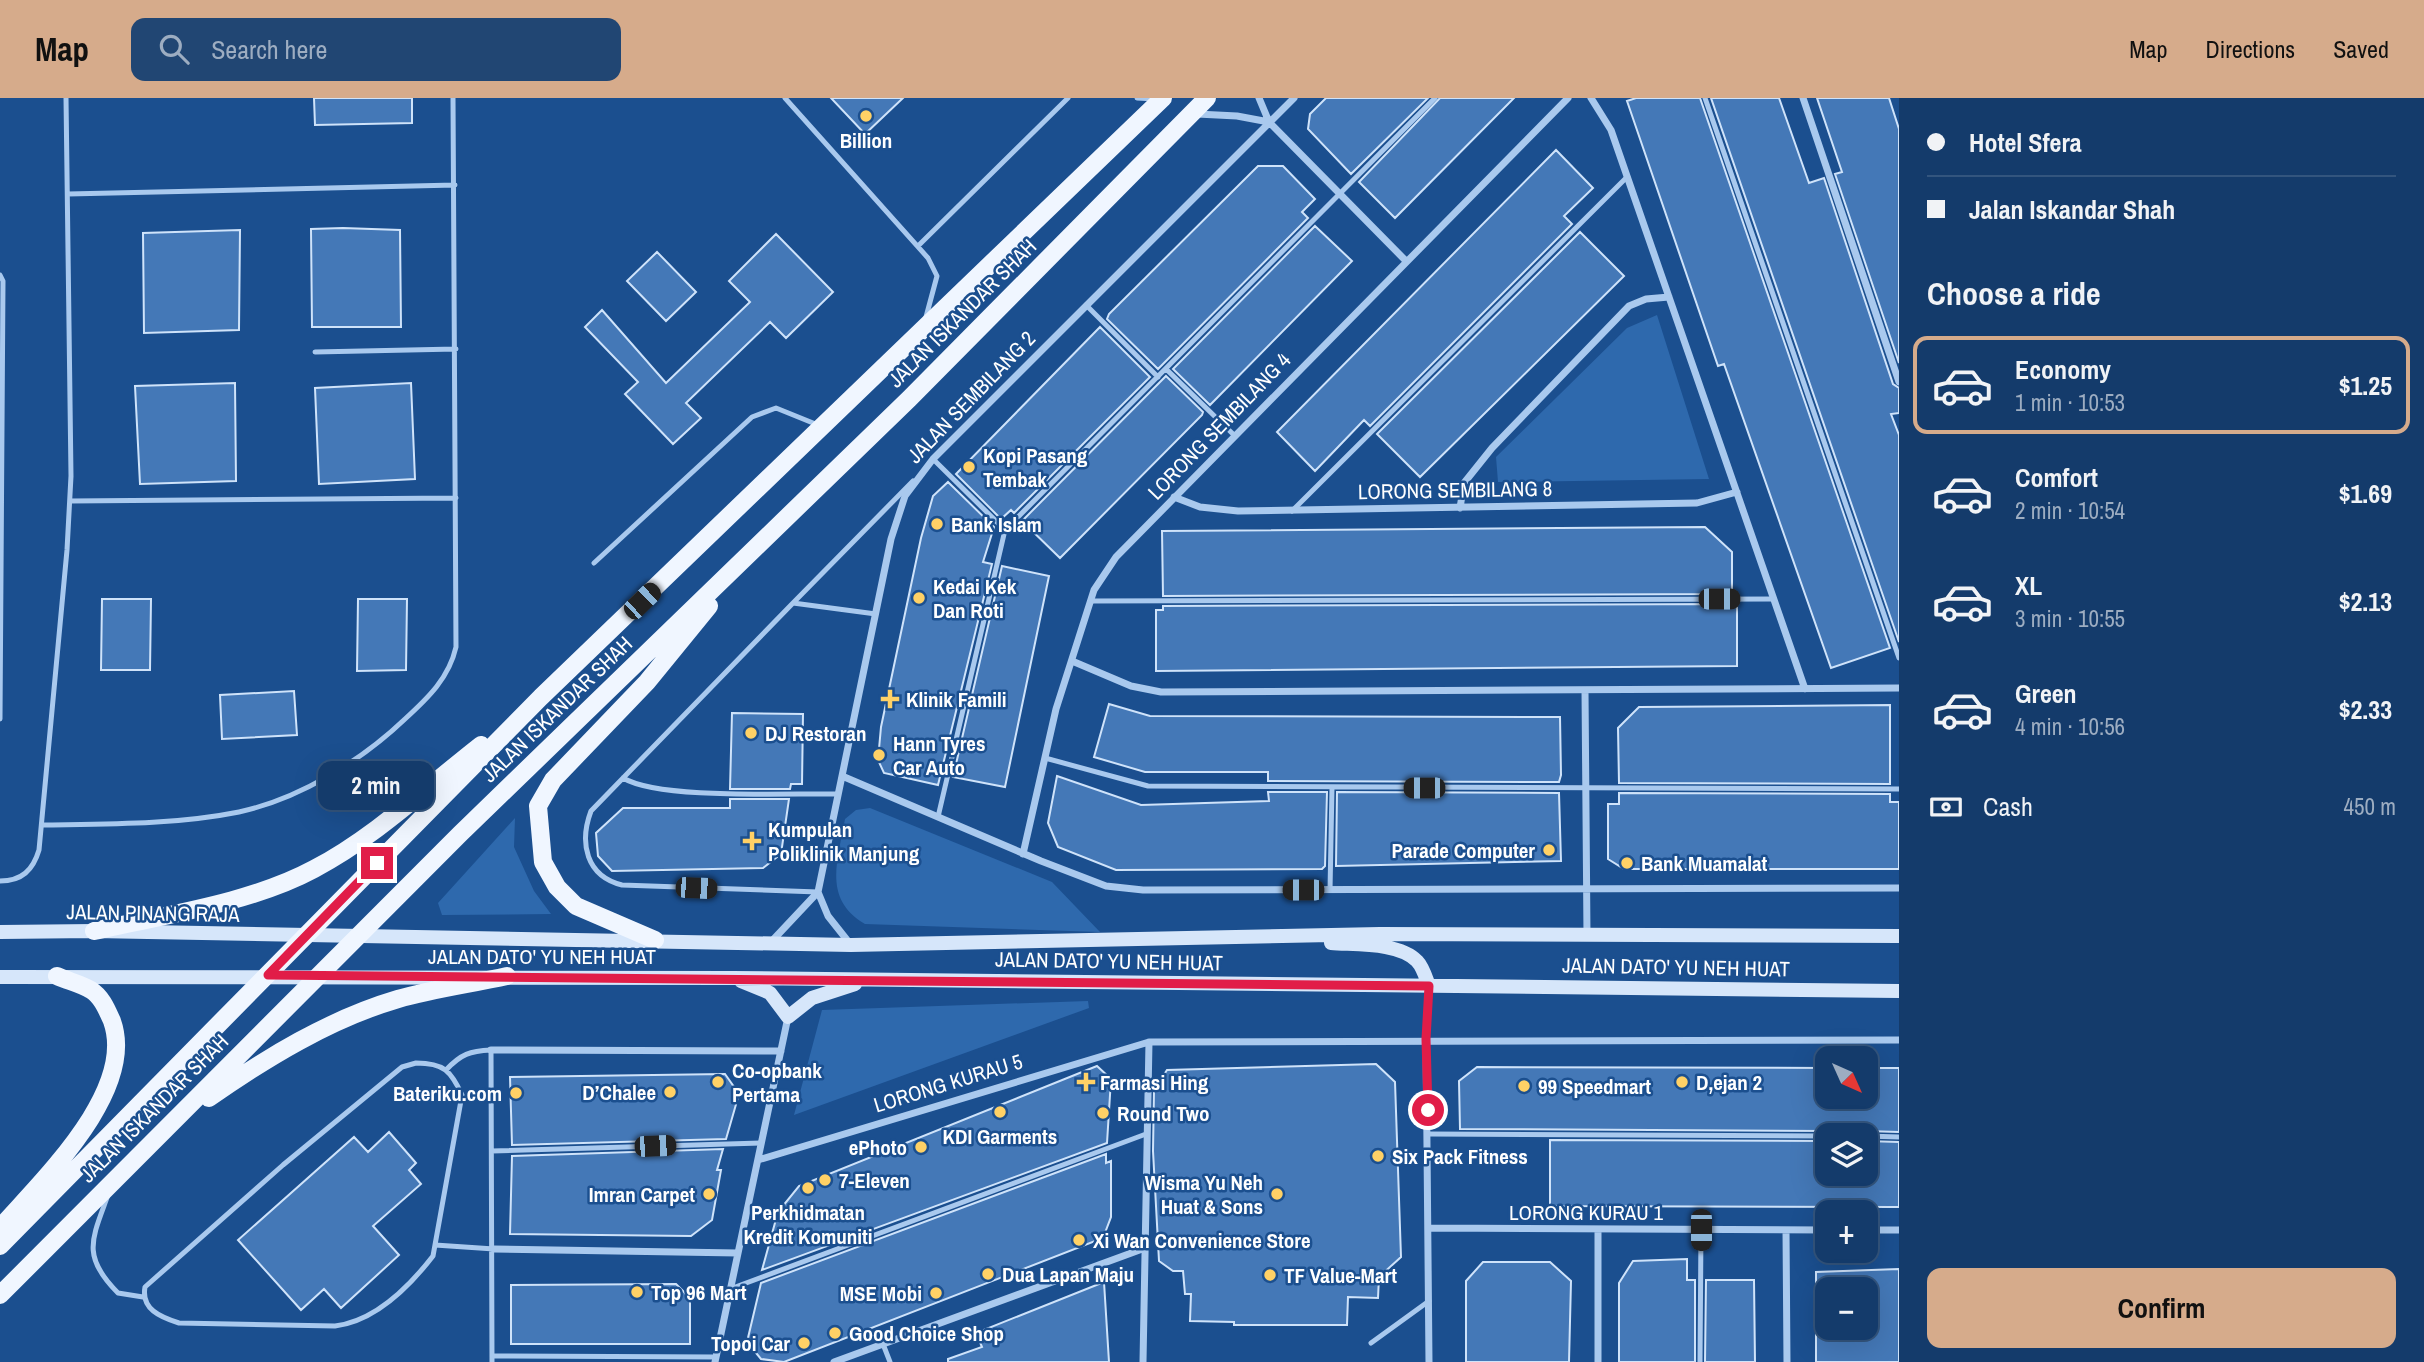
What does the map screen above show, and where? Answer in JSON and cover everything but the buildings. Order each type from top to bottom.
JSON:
[{"type":"main road","name":"JALAN ISKANDAR SHAH","points":[[0,1246],[541,698],[1163,98]]},
{"type":"main road","name":"JALAN ISKANDAR SHAH","points":[[0,1295],[358,937],[909,400],[1206,98]]},
{"type":"main road","points":[[654,940],[576,906],[557,887],[543,862],[538,806],[553,780],[647,682],[760,544]]},
{"type":"main road","points":[[94,931],[255,891],[313,870],[358,842],[541,698]]},
{"type":"main road","name":"JALAN PINANG RAJA","points":[[0,932],[94,931],[358,937]]},
{"type":"main road","name":"JALAN DATO' YU NEH HUAT","points":[[358,937],[851,945],[1587,934],[1899,936]]},
{"type":"main road","points":[[1277,937],[1396,949],[1419,963],[1429,986]]},
{"type":"main road","points":[[0,977],[268,975]]},
{"type":"main road","name":"JALAN DATO' YU NEH HUAT","points":[[268,975],[1899,991]]},
{"type":"main road","points":[[0,1228],[73,1143],[105,1093],[113,1067],[115,1032],[103,1002],[92,991],[57,976]]},
{"type":"main road","points":[[169,1126],[284,1050],[343,1020],[397,999],[508,976]]},
{"type":"main road","points":[[733,978],[769,993],[788,1017],[812,998],[870,979]]},
{"type":"street","points":[[1259,98],[1269,122],[1406,261]]},
{"type":"street","name":"JALAN SEMBILANG 2","points":[[818,892],[899,509],[919,475],[1294,98]]},
{"type":"street","name":"LORONG SEMBILANG 4","points":[[1023,854],[1045,758],[1090,601],[1115,557],[1568,98]]},
{"type":"street","points":[[1591,98],[1611,130],[1805,689]]},
{"type":"street","points":[[1803,98],[1899,382]]},
{"type":"street","points":[[1191,113],[1237,116],[1269,122]]},
{"type":"street","points":[[1460,508],[1464,483],[1493,448],[1629,306],[1646,299],[1669,297]]},
{"type":"street","name":"LORONG SEMBILANG 8","points":[[1174,497],[1219,511],[1292,511],[1697,503],[1737,492]]},
{"type":"street","points":[[1072,660],[1131,686],[1161,692],[1899,688]]},
{"type":"street","points":[[1585,690],[1587,934]]},
{"type":"street","points":[[842,776],[1023,854],[1106,886],[1143,890],[1899,888]]},
{"type":"street","points":[[770,943],[818,892],[828,916],[851,945]]},
{"type":"street","points":[[1429,986],[1426,1039],[1429,1134],[1429,1362]]},
{"type":"street","points":[[715,1359],[788,1017]]},
{"type":"street","points":[[1143,1362],[1149,1042],[1426,1039],[1899,1040]]},
{"type":"street","name":"LORONG KURAU 5","points":[[758,1160],[1149,1042]]},
{"type":"street","points":[[491,1050],[781,1051]]},
{"type":"street","name":"LORONG KURAU 1","points":[[1429,1228],[1815,1230]]},
{"type":"street","points":[[1598,1229],[1598,1362]]},
{"type":"street","points":[[1786,1230],[1787,1362]]},
{"type":"street","points":[[1878,1230],[1899,1230]]},
{"type":"street","points":[[834,1362],[1144,1248]]},
{"type":"street","points":[[494,1249],[738,1253]]},
{"type":"lane","points":[[0,881],[21,877],[34,866],[42,825],[70,501],[66,98]]},
{"type":"lane","points":[[42,825],[140,823],[241,811],[297,791],[390,734],[429,697],[452,667],[456,647],[453,98]]},
{"type":"lane","points":[[785,98],[918,246],[937,276],[919,336]]},
{"type":"lane","points":[[918,246],[1068,98]]},
{"type":"lane","points":[[1137,98],[1163,98]]},
{"type":"lane","points":[[938,817],[1005,530],[1435,98]]},
{"type":"lane","points":[[1705,98],[1899,658]]},
{"type":"lane","points":[[1292,511],[1627,177]]},
{"type":"lane","points":[[68,194],[455,184]]},
{"type":"lane","points":[[0,275],[0,719]]},
{"type":"lane","points":[[1086,305],[1158,377]]},
{"type":"lane","points":[[315,352],[456,349]]},
{"type":"lane","points":[[1166,369],[1234,435]]},
{"type":"lane","points":[[594,563],[752,417],[776,408],[824,427]]},
{"type":"lane","points":[[933,459],[1005,530]]},
{"type":"lane","points":[[818,892],[622,885],[607,881],[595,872],[585,849],[584,830],[591,811],[919,475]]},
{"type":"lane","points":[[70,501],[456,498]]},
{"type":"lane","points":[[1090,601],[1774,599]]},
{"type":"lane","points":[[793,603],[876,614]]},
{"type":"lane","points":[[1045,758],[1148,786],[1899,789]]},
{"type":"lane","points":[[623,778],[636,786],[671,791],[838,794]]},
{"type":"lane","points":[[1330,890],[1332,787]]},
{"type":"lane","points":[[446,1070],[458,1056],[471,1051],[491,1050],[494,1249],[492,1359],[715,1359]]},
{"type":"lane","points":[[416,1063],[435,1063],[446,1070],[462,1095],[433,1256],[419,1273],[374,1313],[353,1324],[335,1326],[178,1323],[161,1317],[149,1307],[144,1297],[145,1287],[283,1165],[402,1067],[416,1063]]},
{"type":"lane","points":[[730,1289],[1146,1134]]},
{"type":"lane","points":[[1429,1134],[1815,1136]]},
{"type":"lane","points":[[1878,1136],[1899,1137]]},
{"type":"lane","points":[[492,1151],[761,1143]]},
{"type":"lane","points":[[113,1182],[95,1230],[92,1248],[95,1266],[118,1293],[144,1297]]},
{"type":"lane","points":[[1700,1362],[1701,1230]]},
{"type":"lane","points":[[435,1245],[494,1249]]},
{"type":"lane","points":[[1371,1343],[1429,1301]]},
{"type":"lane","points":[[883,1344],[890,1362]]},
{"type":"shaded area","points":[[1657,315],[1709,479],[1498,482],[1496,457],[1627,328]]},
{"type":"shaded area","points":[[870,808],[1052,882],[1100,932],[865,924],[843,903],[836,878],[845,819],[856,810]]},
{"type":"shaded area","points":[[515,818],[514,847],[534,891],[551,914],[442,915],[438,903]]},
{"type":"shaded area","points":[[1088,1001],[1089,1008],[794,1115],[822,1010]]},
{"type":"place","name":"Billion","points":[[866,116]]},
{"type":"place","name":"Kopi Pasang Tembak","points":[[969,467]]},
{"type":"place","name":"Bank Islam","points":[[937,524]]},
{"type":"place","name":"Kedai Kek Dan Roti","points":[[919,598]]},
{"type":"place","name":"Klinik Famili","points":[[890,699]]},
{"type":"place","name":"DJ Restoran","points":[[751,733]]},
{"type":"place","name":"Hann Tyres Car Auto","points":[[879,755]]},
{"type":"place","name":"Kumpulan Poliklinik Manjung","points":[[752,841]]},
{"type":"place","name":"Parade Computer","points":[[1549,850]]},
{"type":"place","name":"Bank Muamalat","points":[[1627,863]]},
{"type":"place","name":"Co-opbank Pertama","points":[[718,1082]]},
{"type":"place","name":"Farmasi Hing","points":[[1086,1082]]},
{"type":"place","name":"D,ejan 2","points":[[1682,1082]]},
{"type":"place","name":"99 Speedmart","points":[[1524,1086]]},
{"type":"place","name":"D’Chalee","points":[[670,1092]]},
{"type":"place","name":"Bateriku.com","points":[[516,1093]]},
{"type":"place","name":"KDI Garments","points":[[1000,1112]]},
{"type":"place","name":"Round Two","points":[[1103,1113]]},
{"type":"place","name":"ePhoto","points":[[921,1147]]},
{"type":"place","name":"Six Pack Fitness","points":[[1378,1156]]},
{"type":"place","name":"7-Eleven","points":[[825,1180]]},
{"type":"place","name":"Perkhidmatan Kredit Komuniti","points":[[808,1188]]},
{"type":"place","name":"Imran Carpet","points":[[709,1194]]},
{"type":"place","name":"Wisma Yu Neh Huat & Sons","points":[[1277,1194]]},
{"type":"place","name":"Xi Wan Convenience Store","points":[[1079,1240]]},
{"type":"place","name":"Dua Lapan Maju","points":[[988,1274]]},
{"type":"place","name":"TF Value-Mart","points":[[1270,1275]]},
{"type":"place","name":"Top 96 Mart","points":[[637,1292]]},
{"type":"place","name":"MSE Mobi","points":[[936,1293]]},
{"type":"place","name":"Good Choice Shop","points":[[835,1333]]},
{"type":"place","name":"Topoi Car","points":[[804,1343]]},
{"type":"route","points":[[377,863],[268,975],[1429,986],[1429,1024],[1426,1039],[1428,1110]]}]
